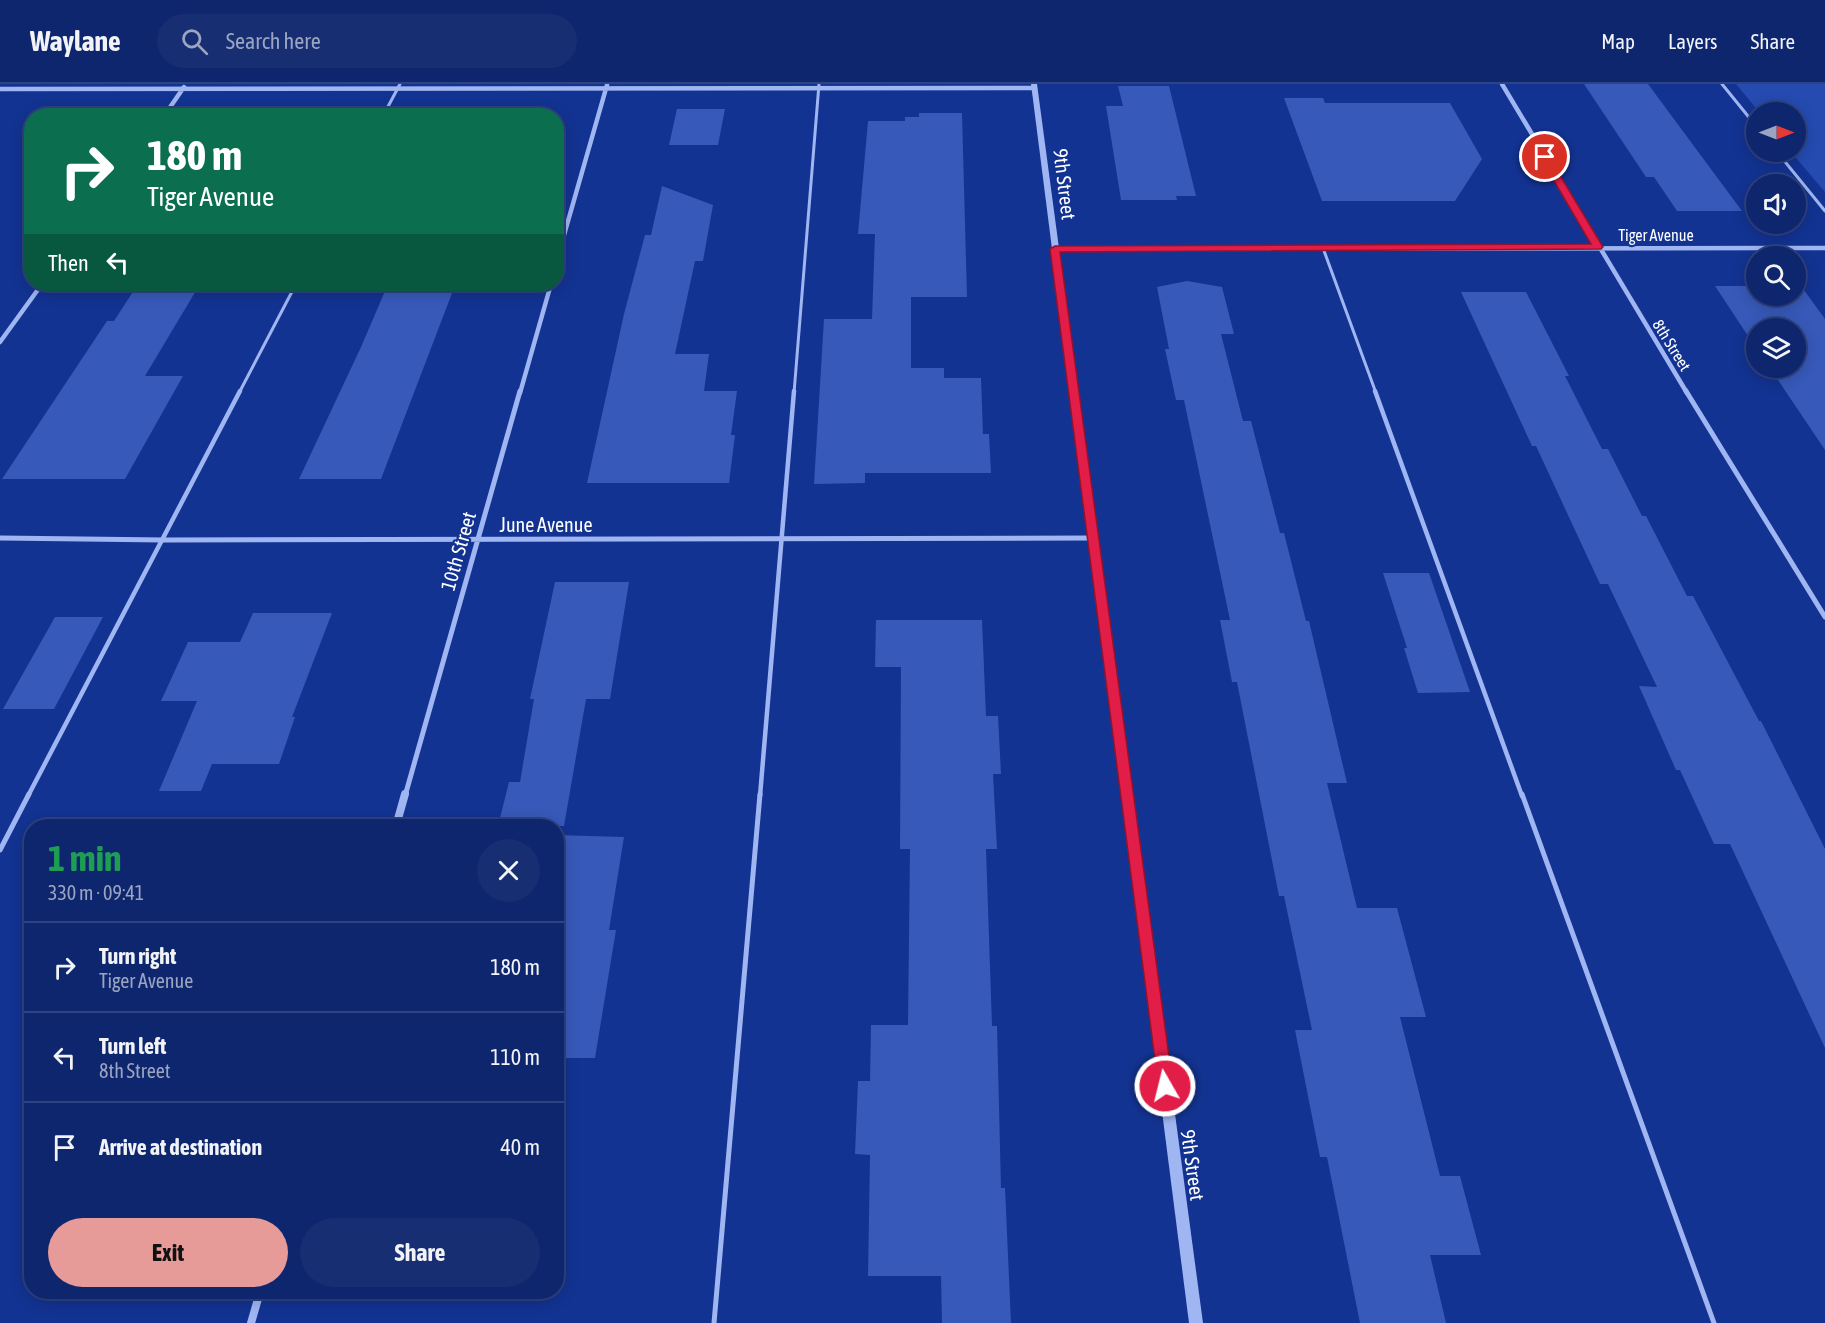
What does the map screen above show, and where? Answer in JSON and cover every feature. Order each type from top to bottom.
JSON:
[{"type":"street","name":"8th Street","points":[[1502,84],[1598,247],[1825,617]]},
{"type":"street","points":[[170,108],[185,86]]},
{"type":"street","points":[[0,89],[185,86],[1034,86]]},
{"type":"street","points":[[564,235],[606,86]]},
{"type":"street","name":"9th Street","points":[[1034,86],[1196,1323]]},
{"type":"street","name":"Tiger Avenue","points":[[1055,249],[1825,248]]},
{"type":"street","points":[[0,342],[37,291]]},
{"type":"street","name":"10th Street","points":[[398,819],[549,291]]},
{"type":"street","name":"June Avenue","points":[[0,538],[164,540],[1093,538]]},
{"type":"street","points":[[251,1323],[258,1299]]},
{"type":"lane","points":[[1722,84],[1746,114]]},
{"type":"lane","points":[[388,108],[399,86]]},
{"type":"lane","points":[[714,1323],[819,86]]},
{"type":"lane","points":[[1785,162],[1825,211]]},
{"type":"lane","points":[[1323,248],[1714,1323]]},
{"type":"lane","points":[[0,850],[292,291]]},
{"type":"shaded area","points":[[1736,84],[1825,84],[1825,192],[1800,162],[1806,162],[1806,102],[1751,102]]},
{"type":"building","points":[[1584,84],[1648,84],[1742,211],[1677,211],[1654,177],[1646,177]]},
{"type":"building","points":[[1118,86],[1169,86],[1196,196],[1176,196],[1177,200],[1121,200],[1106,106],[1123,106]]},
{"type":"building","points":[[1284,98],[1323,98],[1325,103],[1450,103],[1482,159],[1455,201],[1322,201]]},
{"type":"building","points":[[677,109],[725,109],[718,145],[669,145]]},
{"type":"building","points":[[919,113],[962,113],[967,297],[911,297],[911,368],[944,368],[944,378],[981,378],[983,434],[989,434],[991,473],[865,473],[865,483],[814,484],[824,319],[872,319],[875,234],[858,234],[868,121],[905,121],[905,117],[919,117]]},
{"type":"building","points":[[662,186],[713,205],[703,261],[695,261],[675,354],[709,354],[704,391],[737,391],[731,435],[735,435],[729,483],[587,483],[624,314],[645,235],[651,235]]},
{"type":"building","points":[[1187,281],[1222,287],[1234,334],[1221,334],[1243,421],[1251,421],[1280,533],[1284,533],[1306,621],[1309,621],[1347,783],[1327,783],[1357,908],[1397,908],[1426,1017],[1400,1017],[1440,1176],[1460,1176],[1481,1255],[1430,1255],[1446,1323],[1360,1323],[1327,1157],[1320,1157],[1295,1030],[1312,1030],[1284,896],[1279,896],[1237,682],[1232,682],[1220,620],[1230,620],[1184,400],[1176,400],[1165,349],[1169,349],[1157,287]]},
{"type":"building","points":[[1715,286],[1746,286],[1746,306],[1806,306],[1806,293],[1825,319],[1825,450],[1777,378],[1806,378],[1806,318],[1746,318],[1746,333]]},
{"type":"building","points":[[133,291],[196,291],[145,376],[183,376],[125,479],[2,479],[107,321],[114,321]]},
{"type":"building","points":[[385,291],[453,291],[381,479],[299,479]]},
{"type":"building","points":[[1461,292],[1526,292],[1569,376],[1565,376],[1602,449],[1608,449],[1687,596],[1693,596],[1761,721],[1825,849],[1825,1048],[1730,844],[1714,844],[1680,770],[1676,770],[1639,686],[1657,687],[1608,584],[1600,584],[1536,446],[1532,446]]},
{"type":"building","points":[[1383,573],[1429,573],[1470,692],[1418,693],[1404,648],[1407,648]]},
{"type":"building","points":[[555,582],[629,582],[610,699],[586,699],[564,826],[564,819],[500,819],[509,782],[520,782],[534,699],[530,699]]},
{"type":"building","points":[[253,613],[332,613],[292,717],[295,717],[279,764],[212,764],[201,791],[159,791],[197,701],[161,701],[188,642],[240,642]]},
{"type":"building","points":[[55,617],[103,617],[54,709],[3,709]]},
{"type":"building","points":[[876,620],[982,620],[986,716],[998,716],[1001,774],[993,774],[997,849],[986,849],[992,1026],[997,1026],[1001,1188],[1005,1188],[1011,1323],[942,1323],[941,1276],[868,1276],[870,1155],[855,1154],[858,1081],[870,1081],[871,1025],[908,1025],[910,849],[900,849],[901,667],[875,667]]},
{"type":"building","points":[[564,835],[624,837],[609,930],[616,930],[595,1058],[564,1058]]},
{"type":"route","points":[[1165,1086],[1055,249],[1598,247],[1545,157]]}]
